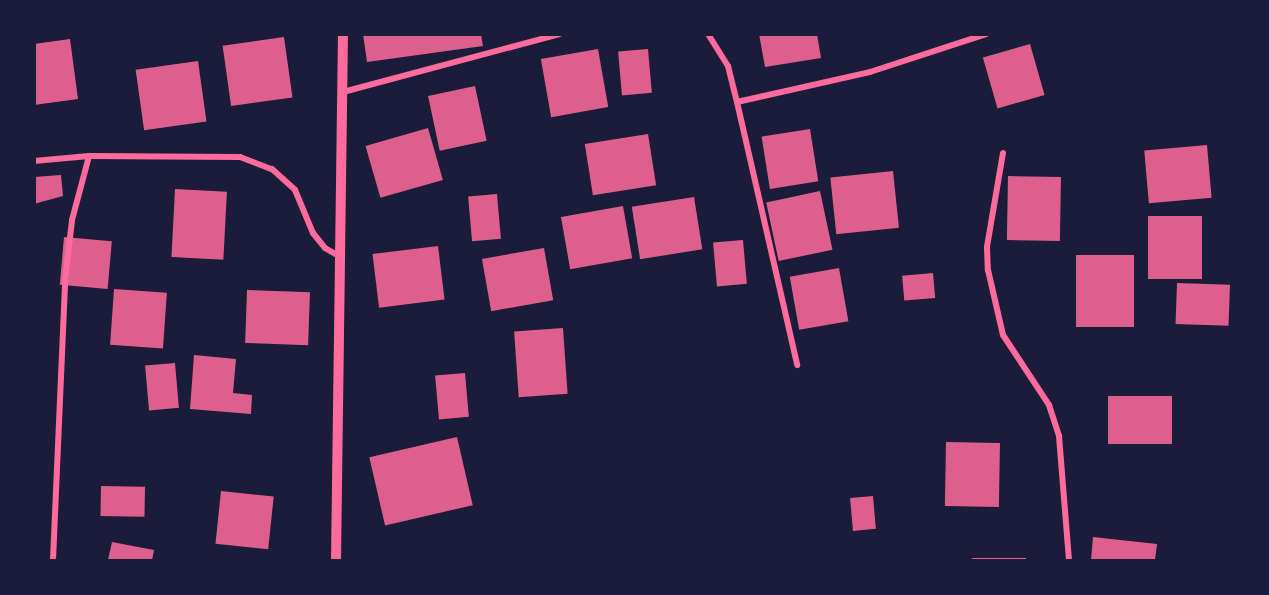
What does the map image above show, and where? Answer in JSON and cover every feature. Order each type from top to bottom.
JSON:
[{"type":"street","points":[[336,561],[343,34]]},
{"type":"street","points":[[343,92],[559,34]]},
{"type":"street","points":[[708,34],[728,66],[797,365]]},
{"type":"street","points":[[737,102],[870,72],[986,34]]},
{"type":"street","points":[[1003,153],[987,247],[988,270],[1003,335],[1049,405],[1059,436],[1069,561]]},
{"type":"street","points":[[34,161],[89,156],[240,157],[272,169],[295,190],[313,233],[325,248],[339,256]]},
{"type":"street","points":[[52,561],[65,280],[72,220],[89,156]]},
{"type":"building","points":[[363,34],[481,34],[483,46],[367,62]]},
{"type":"building","points":[[759,34],[817,34],[821,58],[765,67]]},
{"type":"building","points":[[284,37],[292,97],[231,106],[223,46]]},
{"type":"building","points":[[70,39],[78,99],[34,105],[34,44]]},
{"type":"building","points":[[1030,44],[1045,95],[998,108],[983,58]]},
{"type":"building","points":[[598,49],[608,107],[551,117],[541,59]]},
{"type":"building","points":[[648,49],[652,93],[622,95],[618,52]]},
{"type":"building","points":[[198,61],[206,121],[144,130],[136,70]]},
{"type":"building","points":[[475,86],[487,141],[440,151],[428,96]]},
{"type":"building","points":[[428,128],[443,180],[380,198],[366,146]]},
{"type":"building","points":[[810,129],[818,181],[770,189],[762,137]]},
{"type":"building","points":[[648,134],[656,185],[593,195],[585,144]]},
{"type":"building","points":[[1207,145],[1212,198],[1149,203],[1144,150]]},
{"type":"building","points":[[893,171],[899,228],[836,234],[830,178]]},
{"type":"building","points":[[61,175],[63,196],[34,204],[34,177]]},
{"type":"building","points":[[1008,176],[1061,177],[1060,241],[1007,240]]},
{"type":"building","points":[[175,189],[227,192],[223,260],[171,257]]},
{"type":"building","points":[[820,191],[832,250],[779,261],[766,202]]},
{"type":"building","points":[[497,194],[501,239],[472,241],[468,197]]},
{"type":"building","points":[[694,197],[702,249],[640,259],[632,207]]},
{"type":"building","points":[[623,206],[632,258],[570,269],[561,217]]},
{"type":"building","points":[[1148,216],[1202,216],[1202,279],[1148,279]]},
{"type":"building","points":[[64,237],[112,241],[108,289],[60,285]]},
{"type":"building","points":[[743,240],[747,284],[717,286],[713,243]]},
{"type":"building","points":[[438,246],[445,300],[379,308],[372,254]]},
{"type":"building","points":[[544,248],[553,300],[491,311],[482,259]]},
{"type":"building","points":[[1076,255],[1134,255],[1134,327],[1076,327]]},
{"type":"building","points":[[839,268],[848,321],[799,330],[790,277]]},
{"type":"building","points":[[933,273],[935,298],[904,301],[902,276]]},
{"type":"building","points":[[1177,283],[1230,285],[1229,326],[1176,324]]},
{"type":"building","points":[[114,289],[167,293],[163,349],[110,345]]},
{"type":"building","points":[[247,290],[310,292],[308,345],[245,343]]},
{"type":"building","points":[[563,328],[568,394],[519,397],[514,331]]},
{"type":"building","points":[[194,355],[236,359],[233,393],[252,395],[251,414],[190,409]]},
{"type":"building","points":[[175,363],[179,408],[149,410],[145,366]]},
{"type":"building","points":[[465,373],[469,417],[439,419],[435,376]]},
{"type":"building","points":[[1108,396],[1172,396],[1172,444],[1108,444]]},
{"type":"building","points":[[457,437],[473,505],[385,525],[369,457]]},
{"type":"building","points":[[946,442],[1000,443],[999,507],[945,506]]},
{"type":"building","points":[[101,486],[145,487],[144,517],[100,516]]},
{"type":"building","points":[[221,491],[274,497],[268,549],[215,544]]},
{"type":"building","points":[[873,496],[876,529],[853,531],[850,498]]},
{"type":"building","points":[[1093,537],[1157,544],[1155,560],[1091,560]]},
{"type":"building","points":[[112,542],[154,550],[152,560],[108,560]]},
{"type":"building","points":[[972,558],[1026,558],[1026,560],[972,560]]}]
